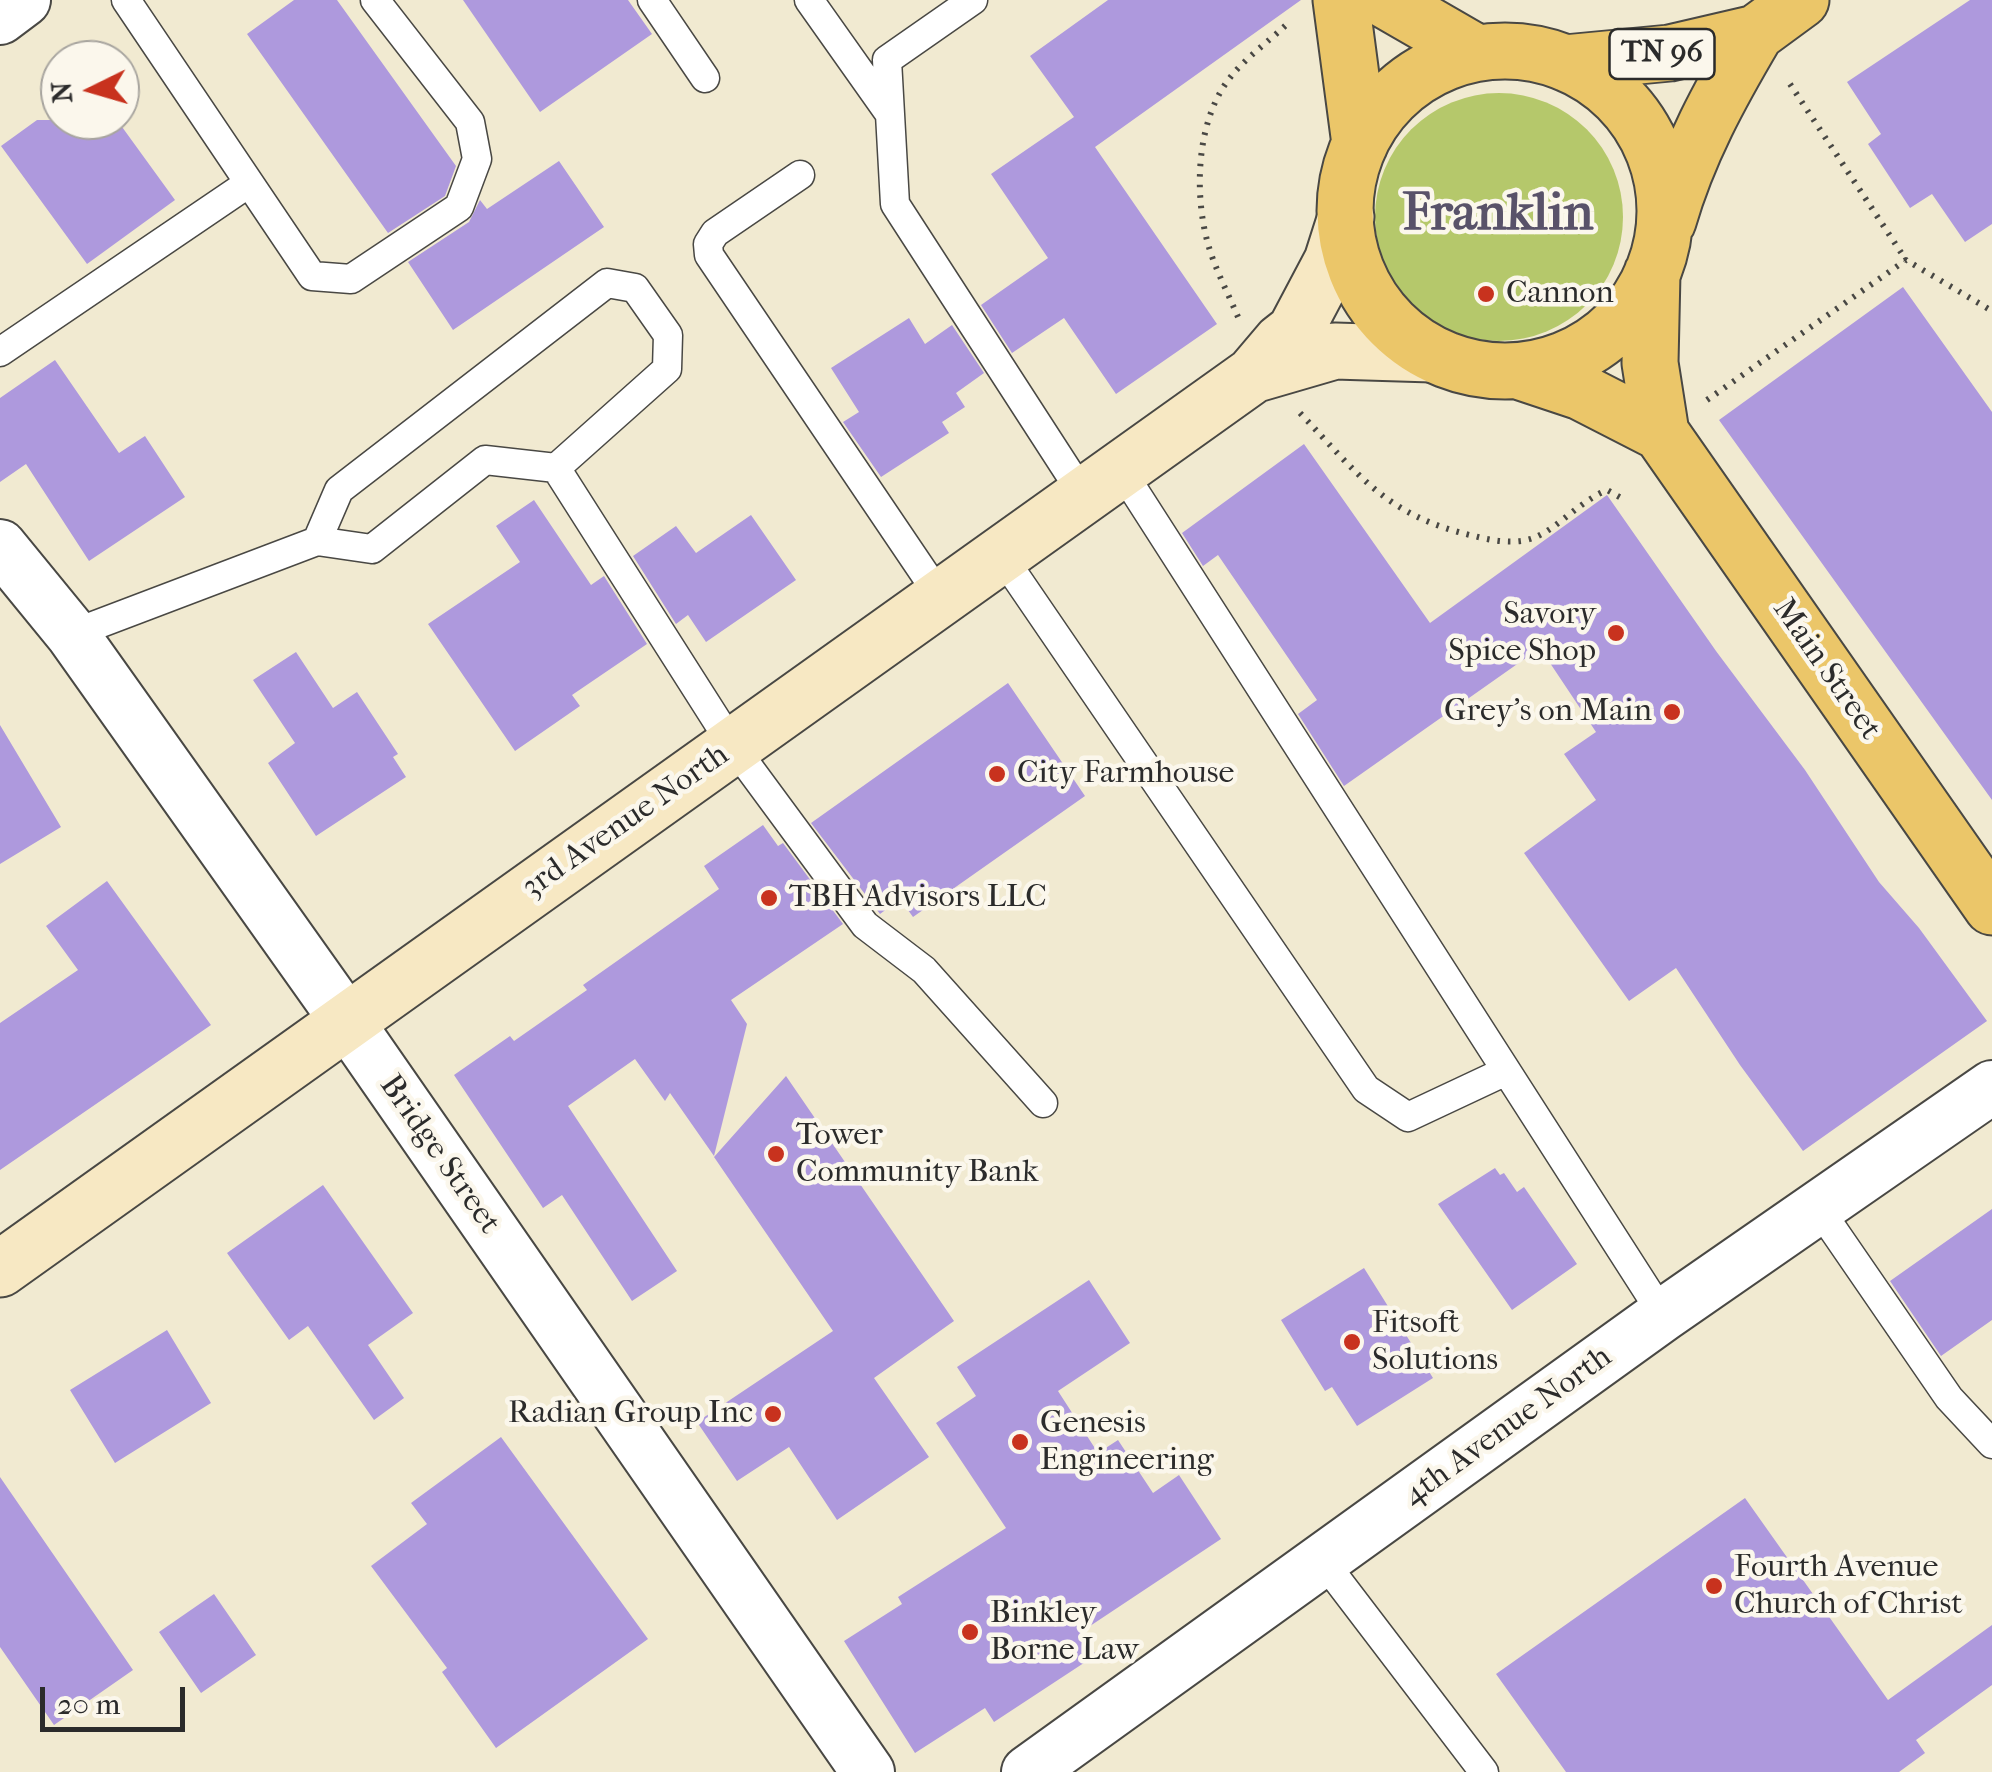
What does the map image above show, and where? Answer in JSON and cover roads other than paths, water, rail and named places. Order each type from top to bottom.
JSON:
[{"type":"main road","points":[[1341,0],[1360,144]]},
{"type":"main road","points":[[1386,0],[1477,53]]},
{"type":"main road","name":"TN 96","points":[[1566,63],[1670,53],[1756,32],[1801,0]]},
{"type":"main road","points":[[1657,258],[1663,188],[1646,136],[1612,92],[1566,63],[1532,53],[1477,53],[1441,64],[1412,80],[1381,111],[1360,144],[1349,179],[1346,217],[1350,250],[1368,295],[1397,329],[1432,354],[1474,368],[1518,371],[1561,362],[1597,342],[1630,311],[1657,258],[1680,180],[1704,123],[1756,32]]},
{"type":"main road","name":"3rd Avenue North","points":[[0,1269],[1253,375],[1305,314],[1332,261],[1346,217]]},
{"type":"main road","name":"Main Street","points":[[1657,258],[1650,364],[1661,433],[1992,906]]},
{"type":"main road","name":"3rd Avenue North","points":[[1253,375],[1335,351],[1432,354]]},
{"type":"main road","name":"Main Street","points":[[1518,371],[1581,392],[1661,433]]},
{"type":"street","points":[[0,18],[24,0]]},
{"type":"street","name":"Bridge Street","points":[[0,546],[72,634],[346,1020],[868,1772]]},
{"type":"street","name":"4th Avenue North","points":[[1028,1772],[1663,1316],[1992,1087]]},
{"type":"lane","points":[[126,0],[312,276],[352,279],[459,207],[477,159],[470,122],[375,0]]},
{"type":"lane","points":[[652,0],[705,78]]},
{"type":"lane","points":[[809,0],[890,114]]},
{"type":"lane","points":[[973,0],[887,60],[895,204],[1103,483],[1506,1071],[1663,1316]]},
{"type":"lane","points":[[800,175],[715,233],[708,244],[709,255],[941,598]]},
{"type":"lane","points":[[0,352],[249,182]]},
{"type":"lane","points":[[72,634],[317,542],[372,549],[485,460],[556,468],[668,369],[668,334],[634,288],[607,283],[340,490],[317,542]]},
{"type":"lane","points":[[556,468],[733,746],[865,925],[924,970],[1043,1103]]},
{"type":"lane","points":[[1001,555],[1366,1089],[1408,1116],[1506,1071]]},
{"type":"lane","points":[[1819,1209],[1948,1398],[1992,1444]]},
{"type":"lane","points":[[1323,1560],[1484,1772]]},
{"type":"place","name":"Cannon","points":[[1486,294]]},
{"type":"place","name":"Savory Spice Shop","points":[[1616,633]]},
{"type":"place","name":"Grey's on Main","points":[[1672,712]]},
{"type":"place","name":"City Farmhouse","points":[[997,774]]},
{"type":"place","name":"TBH Advisors LLC","points":[[769,898]]},
{"type":"place","name":"Tower Community Bank","points":[[776,1154]]},
{"type":"place","name":"Fitsoft Solutions","points":[[1352,1342]]},
{"type":"place","name":"Radian Group Inc","points":[[773,1414]]},
{"type":"place","name":"Genesis Engineering","points":[[1020,1442]]},
{"type":"place","name":"Fourth Avenue Church of Christ","points":[[1714,1586]]},
{"type":"place","name":"Binkley Borne Law","points":[[970,1632]]},
{"type":"district","name":"Franklin","points":[[1498,216]]}]
